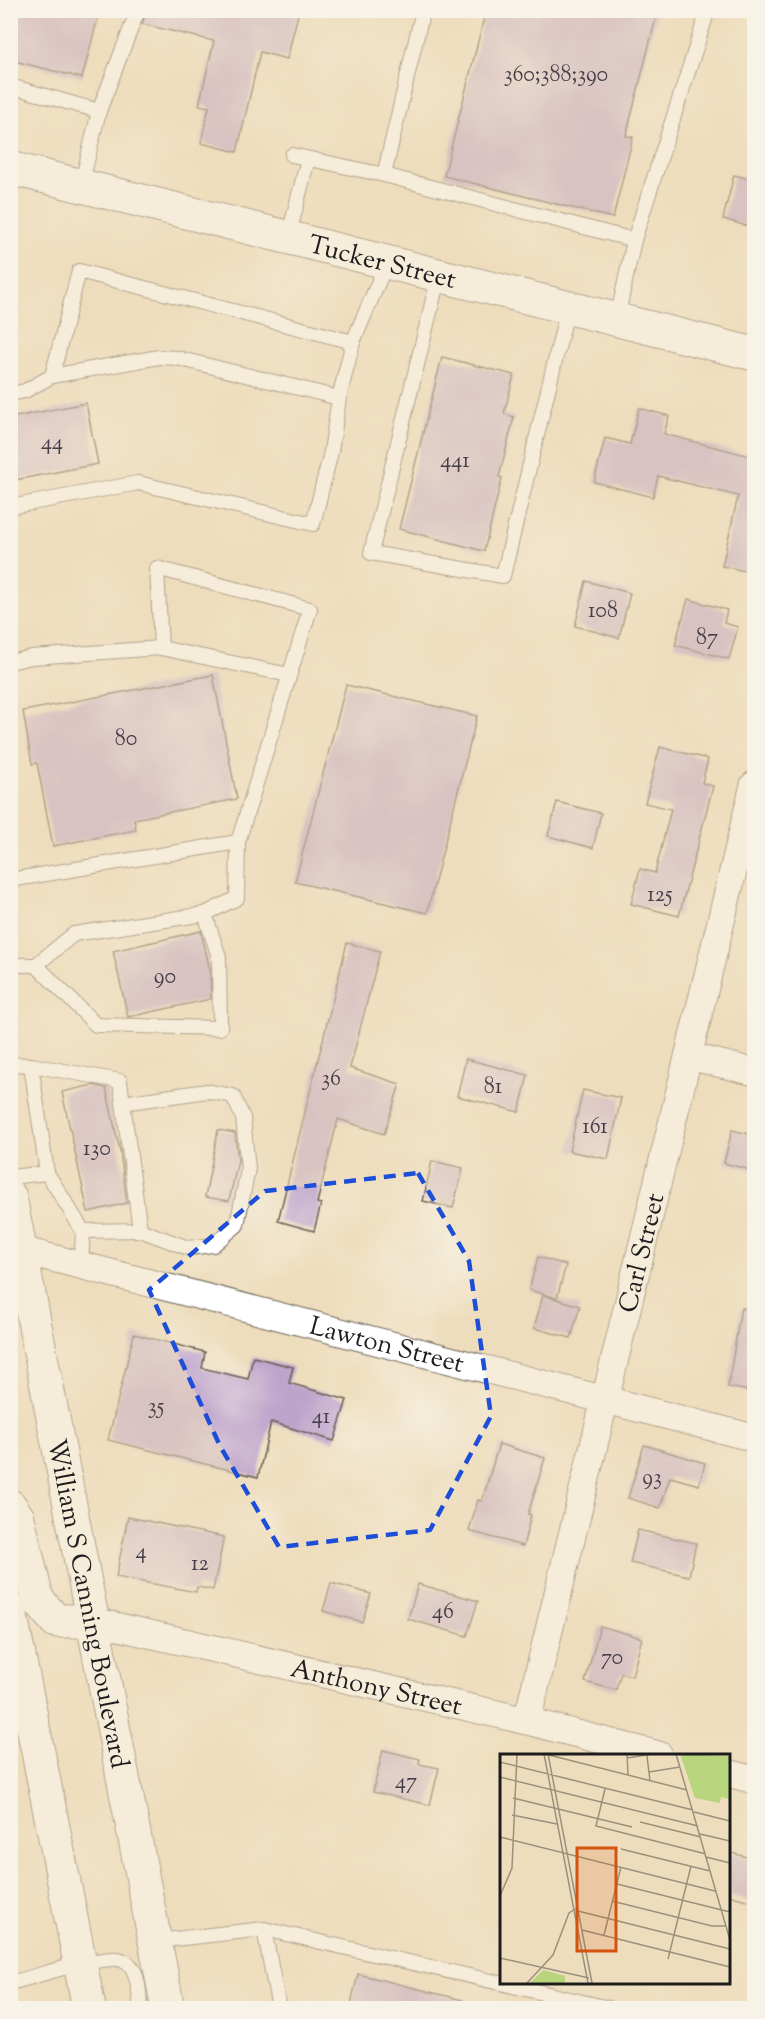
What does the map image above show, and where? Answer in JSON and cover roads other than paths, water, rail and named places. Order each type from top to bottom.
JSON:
[{"type":"main road","name":"Tucker Street","points":[[10,168],[754,354]]},
{"type":"main road","name":"William S Canning Boulevard","points":[[10,1197],[168,2008]]},
{"type":"main road","points":[[10,1506],[18,1518],[37,1599],[56,1622],[93,1621]]},
{"type":"main road","points":[[10,1611],[89,2008]]},
{"type":"street","name":"Carl Street","points":[[527,1721],[754,785]]},
{"type":"street","points":[[688,1056],[754,1072]]},
{"type":"street","name":"Lawton Street","points":[[21,1250],[754,1438]]},
{"type":"street","name":"Anthony Street","points":[[93,1621],[527,1721],[655,1754]]},
{"type":"street","points":[[729,1773],[754,1780]]},
{"type":"lane","points":[[81,186],[99,111],[138,10]]},
{"type":"lane","points":[[384,175],[423,10]]},
{"type":"lane","points":[[617,319],[634,240],[708,10]]},
{"type":"lane","points":[[10,86],[99,111]]},
{"type":"lane","points":[[292,155],[384,175],[634,240]]},
{"type":"lane","points":[[288,238],[308,159]]},
{"type":"lane","points":[[10,507],[138,483],[313,524],[331,452],[339,398],[353,342],[387,262]]},
{"type":"lane","points":[[52,376],[79,271],[353,342]]},
{"type":"lane","points":[[439,275],[371,553],[503,576],[568,307]]},
{"type":"lane","points":[[10,394],[25,391],[52,376],[159,357],[177,358],[339,398]]},
{"type":"lane","points":[[10,965],[36,965],[74,934],[206,914],[237,898],[238,842],[310,609],[157,568],[161,648]]},
{"type":"lane","points":[[10,662],[32,657],[161,648],[289,675]]},
{"type":"lane","points":[[10,880],[238,842]]},
{"type":"lane","points":[[36,965],[96,1025],[220,1028],[219,957],[206,914]]},
{"type":"lane","points":[[10,1064],[31,1065],[120,1081],[140,1230]]},
{"type":"lane","points":[[31,1065],[47,1173],[83,1231],[81,1266]]},
{"type":"lane","points":[[83,1231],[140,1230],[188,1248],[213,1245],[237,1225],[248,1169],[243,1118],[233,1096],[207,1091],[123,1102]]},
{"type":"lane","points":[[10,1177],[47,1173]]},
{"type":"lane","points":[[156,1941],[264,1929],[609,2008]]},
{"type":"lane","points":[[264,1929],[279,2008]]},
{"type":"lane","points":[[10,1983],[80,1965],[112,1959],[122,1960],[131,1965],[135,1973],[141,2008]]}]
